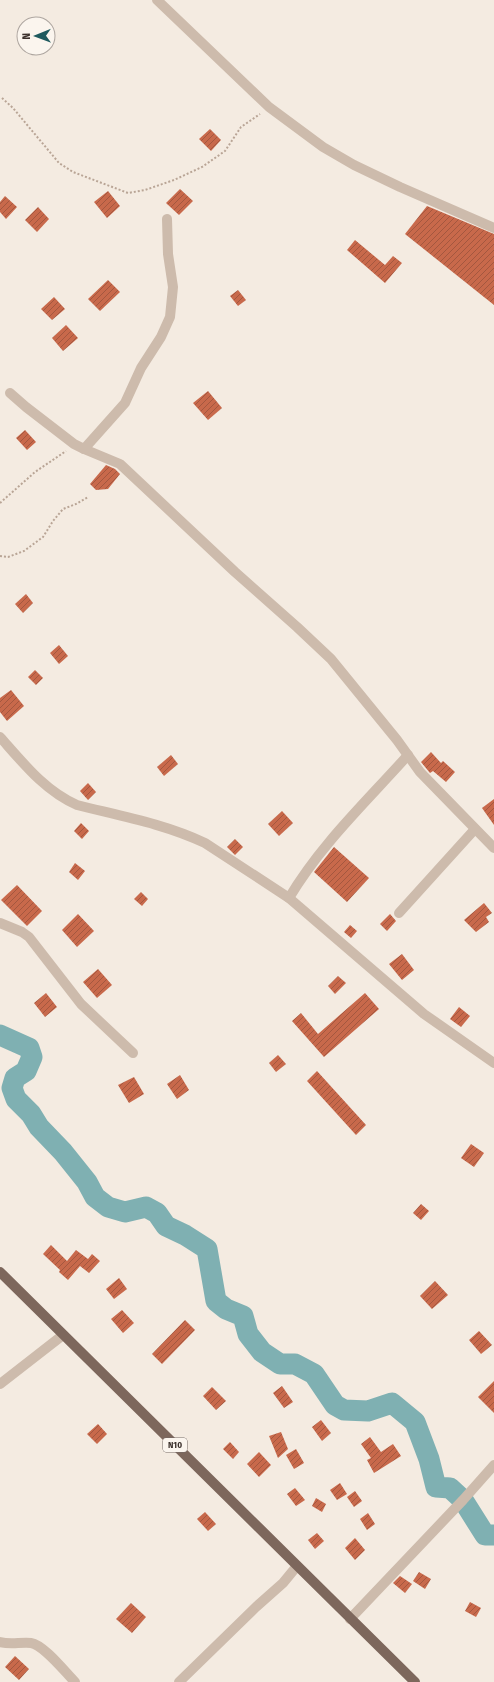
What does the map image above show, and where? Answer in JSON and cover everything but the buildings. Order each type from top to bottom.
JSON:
[{"type":"main road","name":"N10","points":[[0,1272],[415,1682]]},
{"type":"street","points":[[157,0],[269,107],[323,147],[354,165],[400,187],[494,228]]},
{"type":"street","points":[[84,449],[125,403],[141,368],[161,337],[170,317],[173,287],[168,254],[167,219]]},
{"type":"street","points":[[10,393],[74,444],[120,464],[235,572],[297,626],[331,659],[420,772],[494,848]]},
{"type":"street","points":[[0,737],[46,786],[64,800],[77,805],[171,828],[194,837],[289,898],[424,1014],[494,1064]]},
{"type":"street","points":[[289,898],[304,873],[328,843],[408,755]]},
{"type":"street","points":[[400,913],[475,829]]},
{"type":"street","points":[[0,923],[22,932],[29,937],[81,1004],[133,1053]]},
{"type":"street","points":[[0,1384],[64,1335]]},
{"type":"street","points":[[350,1619],[463,1500],[494,1465]]},
{"type":"street","points":[[179,1682],[256,1607],[283,1583],[297,1566]]},
{"type":"street","points":[[0,1642],[10,1644],[32,1643],[41,1648],[75,1682]]},
{"type":"path","points":[[2,98],[13,108],[59,163],[73,172],[128,193],[145,190],[174,180],[202,167],[225,151],[241,127],[269,107]]},
{"type":"path","points":[[0,503],[35,472],[52,462],[74,444]]},
{"type":"path","points":[[0,556],[8,557],[24,552],[43,538],[48,532],[53,521],[63,509],[88,497]]},
{"type":"waterway","points":[[0,1035],[29,1048],[32,1057],[26,1071],[15,1078],[12,1088],[16,1099],[31,1114],[39,1127],[63,1152],[87,1182],[95,1197],[108,1207],[125,1212],[146,1207],[157,1213],[166,1226],[185,1235],[207,1249],[216,1301],[226,1309],[243,1316],[248,1334],[262,1352],[280,1364],[295,1364],[314,1374],[335,1405],[344,1410],[368,1411],[392,1403],[415,1422],[429,1459],[436,1487],[450,1488],[463,1500],[485,1535],[494,1535]]}]
